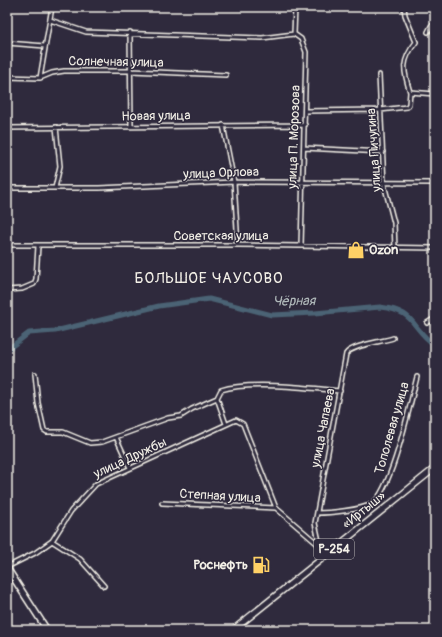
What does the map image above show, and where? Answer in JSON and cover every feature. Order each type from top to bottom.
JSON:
[{"type":"highway","name":"«Иртыш»","points":[[233,630],[435,468]]},
{"type":"highway","points":[[7,568],[47,630]]},
{"type":"street","points":[[40,78],[52,7]]},
{"type":"street","points":[[50,20],[86,32],[130,32],[262,38],[294,34],[295,7]]},
{"type":"street","points":[[305,111],[380,110],[407,107],[409,104],[410,92],[405,77],[404,62],[416,42],[405,15],[404,7]]},
{"type":"street","points":[[428,32],[431,26],[435,26]]},
{"type":"street","points":[[130,32],[131,126]]},
{"type":"street","name":"улица П. Морозова","points":[[294,34],[302,39],[306,52],[301,246]]},
{"type":"street","points":[[7,43],[45,46]]},
{"type":"street","name":"Солнечная улица","points":[[7,77],[40,78],[58,71],[131,71],[226,75]]},
{"type":"street","name":"улица Пичугина","points":[[379,75],[384,184],[394,223],[395,248]]},
{"type":"street","points":[[410,92],[435,94]]},
{"type":"street","points":[[223,125],[234,182],[238,245]]},
{"type":"street","name":"Новая улица","points":[[7,128],[305,125]]},
{"type":"street","points":[[55,188],[60,166],[56,127]]},
{"type":"street","points":[[304,148],[383,152]]},
{"type":"street","name":"улица Орлова","points":[[7,188],[55,188],[234,182],[384,184],[435,183]]},
{"type":"street","name":"Советская улица","points":[[7,246],[238,245],[435,248]]},
{"type":"street","points":[[7,290],[22,289],[34,284],[36,279],[38,246]]},
{"type":"street","points":[[427,323],[435,318]]},
{"type":"street","name":"улица Чапаева","points":[[326,555],[320,546],[315,528],[346,354],[348,350],[354,347],[379,343],[393,338]]},
{"type":"street","points":[[35,374],[38,403],[44,430],[51,432],[63,432],[90,443],[102,442],[168,418],[182,416],[192,409],[217,398],[222,390],[234,387],[294,387],[340,391]]},
{"type":"street","name":"Тополевая улица","points":[[317,513],[358,508],[372,503],[380,494],[390,476],[418,377]]},
{"type":"street","points":[[217,398],[226,424]]},
{"type":"street","name":"улица Дружбы","points":[[52,541],[71,511],[91,489],[100,482],[226,424],[239,421],[243,424],[276,508]]},
{"type":"street","points":[[116,437],[130,468]]},
{"type":"street","name":"Степная улица","points":[[162,503],[276,508]]},
{"type":"street","points":[[276,508],[320,546]]},
{"type":"street","points":[[7,568],[35,553],[52,541],[80,559],[104,586]]},
{"type":"waterway","name":"Чёрная","points":[[7,350],[29,333],[55,331],[159,306],[209,299],[272,315],[380,307],[392,309],[407,316],[427,339],[435,345]]},
{"type":"place","name":"Ozon","points":[[356,250]]},
{"type":"place","name":"Роснефть","points":[[261,565]]},
{"type":"district","name":"БОЛЬШОЕ ЧАУСОВО","points":[[209,278]]}]
